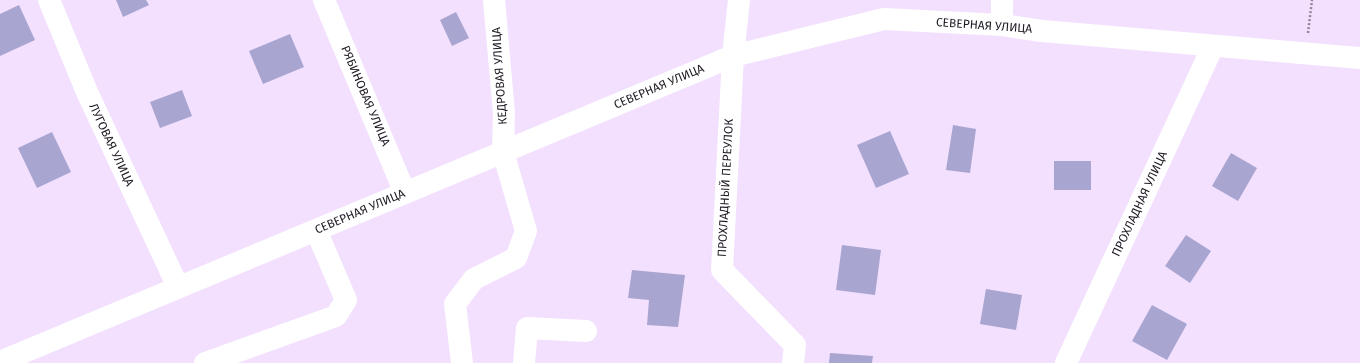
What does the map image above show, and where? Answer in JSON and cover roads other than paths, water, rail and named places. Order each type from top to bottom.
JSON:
[{"type":"street","name":"ЛУГОВАЯ УЛИЦА","points":[[49,0],[87,92],[178,287]]},
{"type":"street","name":"РЯБИНОВАЯ УЛИЦА","points":[[324,0],[405,193]]},
{"type":"street","name":"КЕДРОВАЯ УЛИЦА","points":[[462,363],[455,304],[474,280],[516,258],[526,231],[503,152],[504,113],[494,0]]},
{"type":"street","points":[[733,56],[739,0]]},
{"type":"street","points":[[1002,0],[1002,25]]},
{"type":"street","name":"СЕВЕРНАЯ УЛИЦА","points":[[0,362],[733,56],[884,19],[1002,25],[1042,31],[1360,58]]},
{"type":"street","name":"ПРОХЛАДНАЯ УЛИЦА","points":[[1066,363],[1213,46]]},
{"type":"street","name":"ПРОХЛАДНЫЙ ПЕРЕУЛОК","points":[[733,56],[722,270],[795,344],[793,363]]},
{"type":"street","points":[[205,363],[336,316],[346,300],[316,230]]},
{"type":"street","points":[[524,363],[527,328],[586,331]]}]
